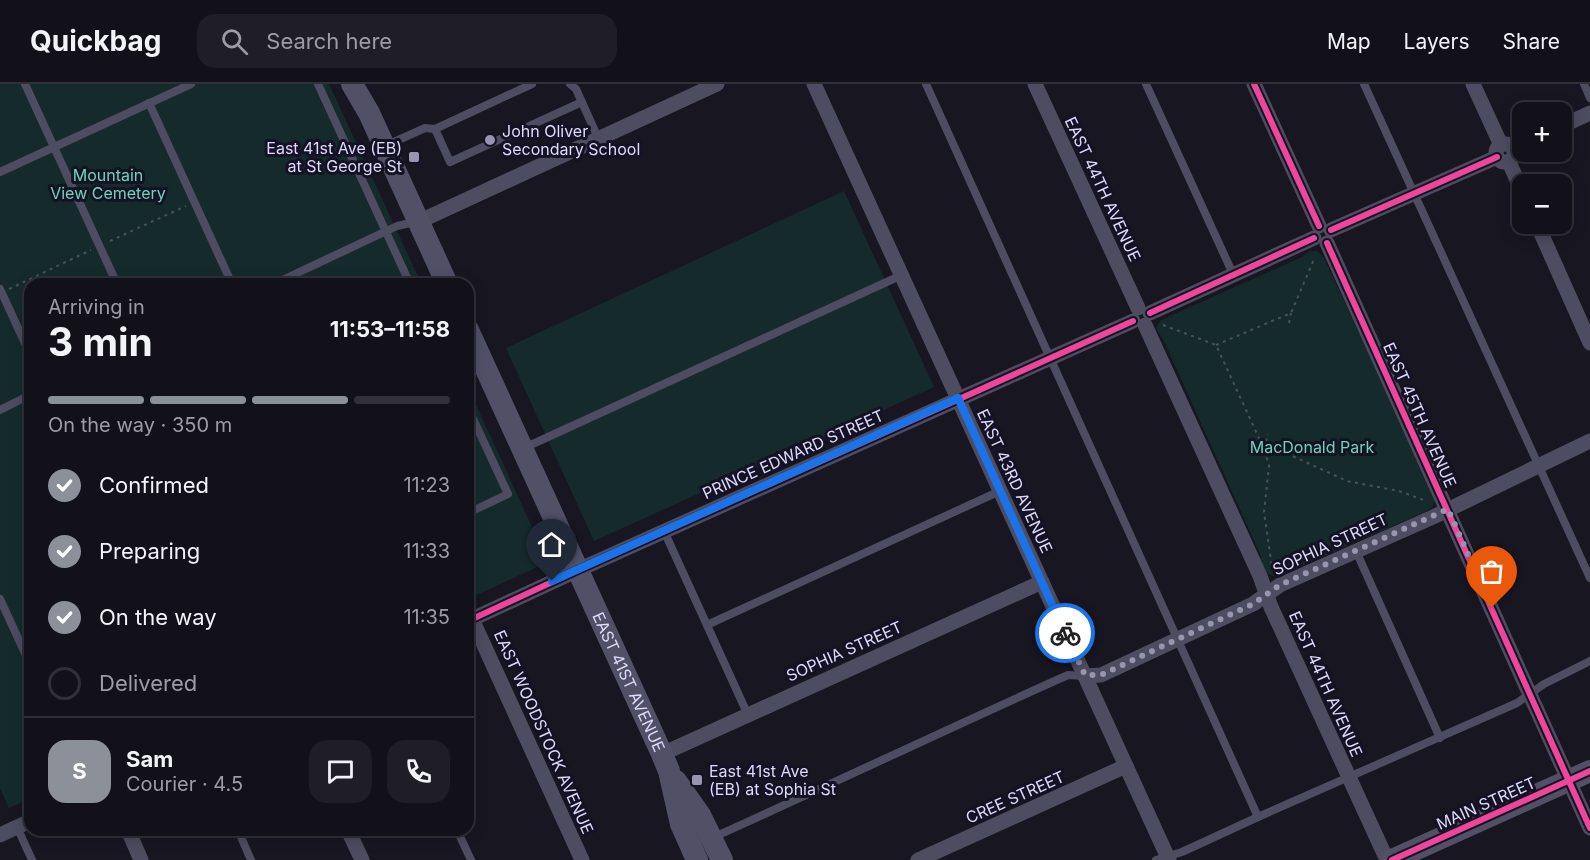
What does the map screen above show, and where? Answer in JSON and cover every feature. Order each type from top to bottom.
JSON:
[{"type":"main road","points":[[352,84],[369,113]]},
{"type":"main road","points":[[359,84],[369,113],[444,278]]},
{"type":"main road","name":"EAST 41ST AVENUE","points":[[474,343],[665,763],[681,824],[697,860]]},
{"type":"main road","name":"EAST 41ST AVENUE","points":[[665,763],[700,814],[722,860]]},
{"type":"main road","name":"MAIN STREET","points":[[1392,860],[1590,771]]},
{"type":"street","points":[[418,222],[717,84]]},
{"type":"street","name":"EAST 43RD AVENUE","points":[[814,84],[1085,675],[1164,859]]},
{"type":"street","name":"EAST 44TH AVENUE","points":[[1035,84],[1387,860]]},
{"type":"street","name":"EAST 45TH AVENUE","points":[[1254,84],[1448,509],[1590,828]]},
{"type":"street","points":[[1473,84],[1509,152],[1516,174]]},
{"type":"street","points":[[1572,121],[1590,113]]},
{"type":"street","name":"PRINCE EDWARD STREET","points":[[474,618],[1233,274],[1509,152]]},
{"type":"street","points":[[1541,234],[1590,343]]},
{"type":"street","name":"SOPHIA STREET","points":[[1085,675],[1101,675],[1253,604],[1280,585],[1448,509],[1590,441]]},
{"type":"street","name":"SOPHIA STREET","points":[[665,763],[748,715],[1042,582]]},
{"type":"street","name":"EAST WOODSTOCK AVENUE","points":[[474,629],[582,860]]},
{"type":"street","name":"CREE STREET","points":[[918,860],[1126,766]]},
{"type":"street","points":[[0,835],[24,824]]},
{"type":"street","points":[[131,836],[141,860]]},
{"type":"street","points":[[351,836],[362,860]]},
{"type":"lane","points":[[25,84],[114,278]]},
{"type":"lane","points":[[318,84],[407,278]]},
{"type":"lane","points":[[384,146],[425,129],[435,129],[532,84]]},
{"type":"lane","points":[[570,84],[576,89],[598,138]]},
{"type":"lane","points":[[926,84],[1258,817]]},
{"type":"lane","points":[[1146,84],[1233,274]]},
{"type":"lane","points":[[1364,84],[1590,578]]},
{"type":"lane","points":[[1584,84],[1590,98]]},
{"type":"lane","points":[[0,172],[186,85]]},
{"type":"lane","points":[[435,129],[450,162],[582,102]]},
{"type":"lane","points":[[149,103],[229,278]]},
{"type":"lane","points":[[287,278],[397,226],[418,222]]},
{"type":"lane","points":[[522,449],[902,275]]},
{"type":"lane","points":[[0,289],[24,341]]},
{"type":"lane","points":[[0,410],[24,398]]},
{"type":"lane","points":[[474,421],[508,494],[474,510]]},
{"type":"lane","points":[[707,625],[1000,491]]},
{"type":"lane","points":[[664,531],[748,715]]},
{"type":"lane","points":[[1356,551],[1440,738]]},
{"type":"lane","points":[[0,599],[24,651]]},
{"type":"lane","points":[[1164,859],[1517,703],[1544,684],[1590,661]]},
{"type":"lane","points":[[712,838],[910,745],[1068,675],[1085,675]]},
{"type":"lane","points":[[27,836],[32,860]]},
{"type":"lane","points":[[241,836],[251,860]]},
{"type":"lane","points":[[460,836],[471,860]]},
{"type":"path","points":[[1289,323],[1291,313],[1315,257]]},
{"type":"path","points":[[1163,325],[1216,345],[1291,313]]},
{"type":"path","points":[[1216,345],[1264,449],[1269,466],[1264,512],[1273,570]]},
{"type":"path","points":[[1264,449],[1268,434]]},
{"type":"path","points":[[1264,449],[1288,454],[1347,481],[1399,491],[1426,501]]},
{"type":"green space","name":"Mountain View Cemetery","points":[[0,84],[329,84],[419,278],[24,278],[24,802],[9,808],[0,788]]},
{"type":"green space","points":[[844,191],[934,387],[594,541],[506,348]]},
{"type":"green space","name":"MacDonald Park","points":[[1310,251],[1317,251],[1324,258],[1436,497],[1433,506],[1427,511],[1279,576],[1274,576],[1263,568],[1261,556],[1164,341],[1156,328],[1161,320],[1302,257]]},
{"type":"green space","points":[[474,400],[548,562],[474,596]]},
{"type":"cycle path","points":[[1254,84],[1319,226]]},
{"type":"cycle path","points":[[1331,230],[1497,157]]},
{"type":"cycle path","points":[[1150,313],[1314,238]]},
{"type":"cycle path","points":[[1327,243],[1590,828]]},
{"type":"cycle path","points":[[474,618],[1133,321]]},
{"type":"cycle path","points":[[1392,860],[1590,771]]},
{"type":"way so far","points":[[1065,633],[1085,675],[1101,675],[1253,604],[1280,585],[1448,509],[1492,608]]},
{"type":"place","name":"John Oliver Secondary School","points":[[490,140]]},
{"type":"place","name":"East 41st Ave (EB) at St George St","points":[[414,157]]},
{"type":"place","name":"East 41st Ave (EB) at Sophia St","points":[[697,780]]},
{"type":"route","points":[[552,581],[958,398],[1065,633]]}]
